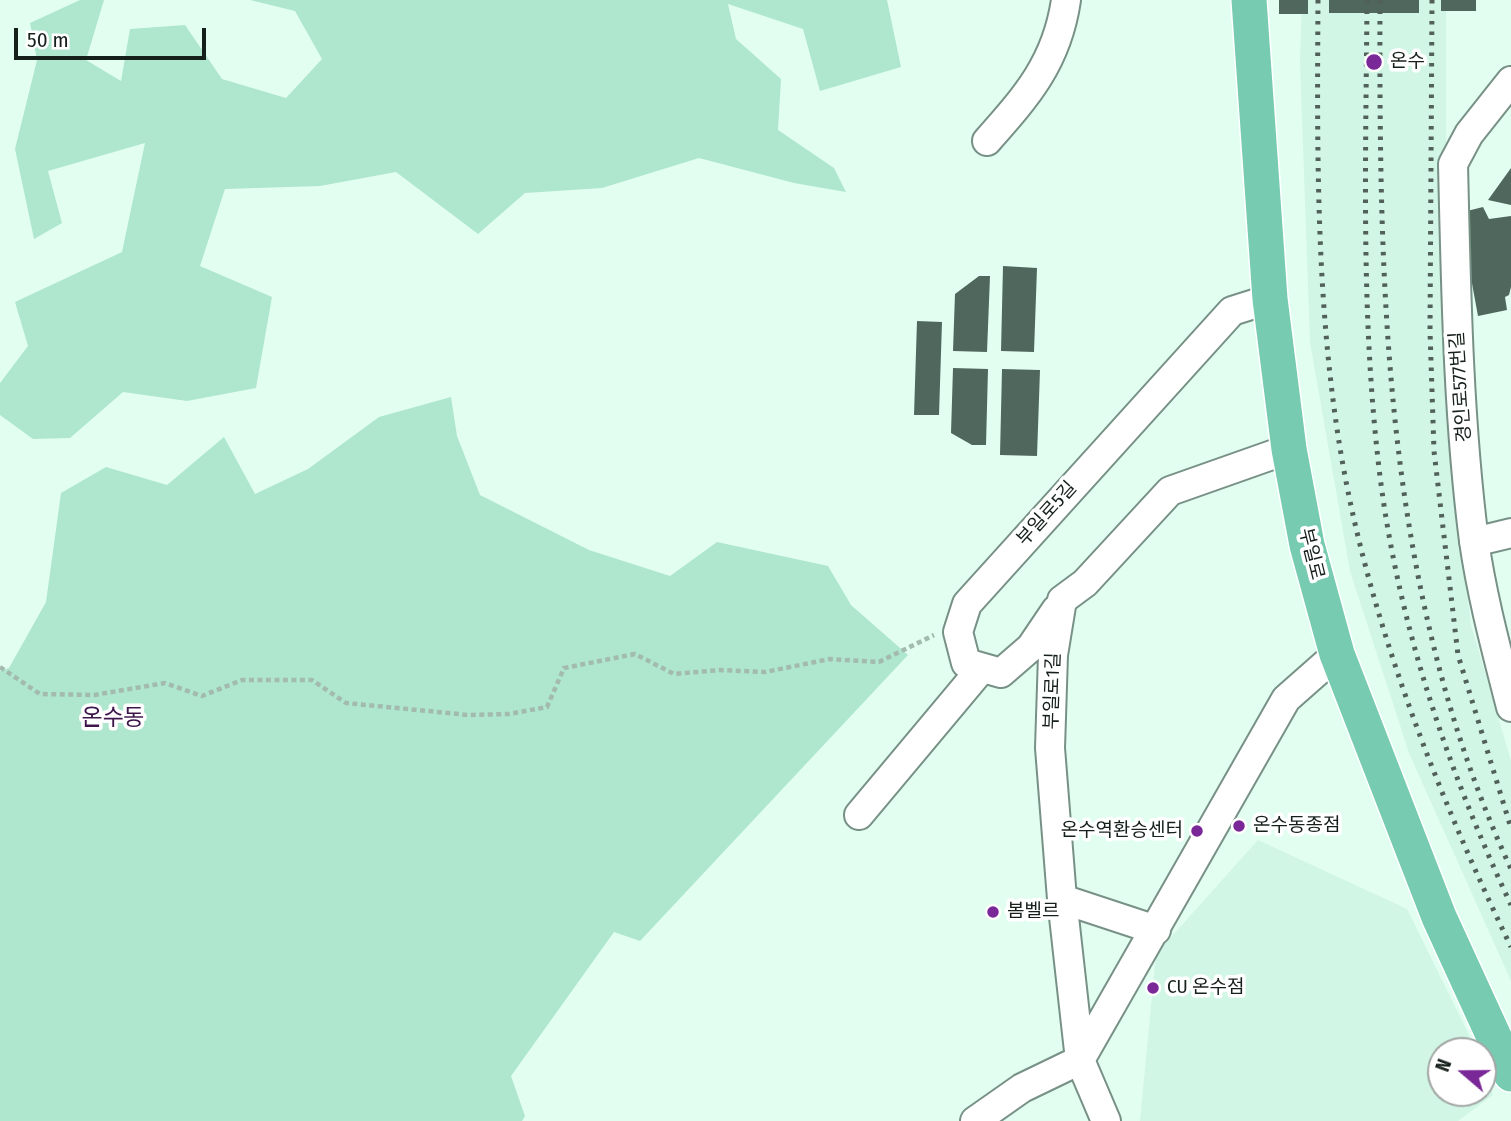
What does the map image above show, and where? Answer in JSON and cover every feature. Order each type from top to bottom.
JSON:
[{"type":"main road","name":"부일로","points":[[1249,0],[1270,299],[1289,449],[1307,545],[1337,654],[1439,917],[1511,1074]]},
{"type":"street","points":[[987,141],[1035,86],[1053,53],[1066,0]]},
{"type":"street","name":"경인로577번길","points":[[1511,81],[1469,134],[1453,164],[1458,377],[1474,542],[1490,626],[1511,707]]},
{"type":"street","name":"부일로5길","points":[[982,668],[967,663],[958,632],[967,604],[1233,311],[1270,299]]},
{"type":"street","points":[[859,815],[982,668],[1001,673],[1031,647],[1062,600],[1085,583],[1170,491],[1289,449]]},
{"type":"street","points":[[1474,542],[1511,533]]},
{"type":"street","name":"부일로1길","points":[[1062,600],[1053,655],[1050,748],[1062,899],[1080,1060],[1106,1121]]},
{"type":"street","points":[[975,1121],[1022,1088],[1080,1060],[1286,699],[1337,654]]},
{"type":"street","points":[[1062,899],[1156,930]]},
{"type":"path","points":[[0,667],[40,694],[94,695],[165,683],[202,696],[242,680],[312,680],[346,704],[468,715],[509,714],[547,707],[564,668],[635,654],[674,674],[720,670],[765,672],[830,659],[879,662],[928,640],[967,604]]},
{"type":"shaded area","points":[[80,0],[104,0],[86,60],[121,81],[130,29],[185,25],[222,79],[286,98],[322,59],[295,11],[250,0],[887,0],[901,67],[820,91],[803,29],[728,4],[736,39],[781,79],[778,130],[834,168],[846,192],[794,183],[699,158],[602,188],[525,193],[478,234],[396,172],[320,186],[225,189],[200,266],[272,297],[256,388],[187,401],[123,392],[70,438],[33,439],[0,415],[0,383],[28,346],[15,302],[122,252],[145,143],[48,171],[62,223],[34,239],[15,149],[37,60],[30,23]]},
{"type":"shaded area","points":[[1302,0],[1446,0],[1446,416],[1471,625],[1511,761],[1511,981],[1409,753],[1350,571],[1310,342],[1300,63]]},
{"type":"shaded area","points":[[451,397],[457,436],[480,495],[589,550],[670,576],[717,542],[828,566],[851,605],[908,655],[640,941],[614,932],[511,1076],[525,1116],[522,1121],[0,1121],[0,671],[9,668],[46,602],[61,493],[106,467],[167,485],[224,437],[255,494],[308,469],[379,417]]},
{"type":"shaded area","points":[[1258,840],[1407,909],[1470,1037],[1427,1037],[1427,1107],[1477,1107],[1458,1121],[1140,1121],[1156,954]]},
{"type":"building","points":[[1279,0],[1308,0],[1308,14],[1279,14]]},
{"type":"building","points":[[1329,0],[1419,0],[1419,13],[1329,13]]},
{"type":"building","points":[[1441,0],[1476,0],[1476,11],[1441,11]]},
{"type":"building","points":[[1511,168],[1511,205],[1488,200]]},
{"type":"building","points":[[1483,207],[1489,219],[1511,216],[1511,287],[1509,295],[1505,297],[1507,310],[1478,316],[1459,213]]},
{"type":"building","points":[[1003,266],[1037,268],[1034,352],[1001,351]]},
{"type":"building","points":[[979,276],[990,276],[987,352],[953,351],[955,294]]},
{"type":"building","points":[[917,321],[942,322],[939,415],[914,415]]},
{"type":"building","points":[[953,368],[988,369],[986,445],[972,445],[951,433]]},
{"type":"building","points":[[1002,369],[1040,370],[1037,456],[1000,455]]},
{"type":"railway","points":[[1318,0],[1318,168],[1322,281],[1332,393],[1352,512],[1368,576],[1408,704],[1457,828],[1511,947]]},
{"type":"railway","points":[[1367,0],[1367,282],[1372,394],[1385,509],[1409,626],[1443,740],[1511,905]]},
{"type":"railway","points":[[1380,0],[1382,222],[1388,333],[1398,442],[1413,551],[1437,659],[1469,765],[1511,869]]},
{"type":"railway","points":[[1432,0],[1430,331],[1434,451],[1458,655],[1511,828]]},
{"type":"place","name":"온수","points":[[1374,62]]},
{"type":"place","name":"온수동종점","points":[[1239,826]]},
{"type":"place","name":"온수역환승센터","points":[[1197,831]]},
{"type":"place","name":"봄벨르","points":[[993,912]]},
{"type":"place","name":"CU 온수점","points":[[1153,988]]},
{"type":"district","name":"온수동","points":[[113,719]]}]
